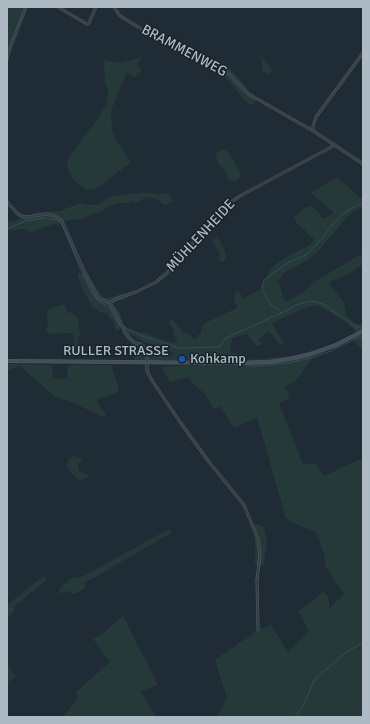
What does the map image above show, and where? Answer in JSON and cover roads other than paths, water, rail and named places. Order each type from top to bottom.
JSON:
[{"type":"main road","name":"RULLER STRASSE","points":[[7,361],[245,363],[282,360],[304,356],[325,349],[363,331]]},
{"type":"street","points":[[7,59],[26,7]]},
{"type":"street","points":[[58,7],[86,24],[90,23],[96,7]]},
{"type":"street","name":"BRAMMENWEG","points":[[114,7],[120,16],[155,37],[225,70],[252,96],[315,132],[363,164]]},
{"type":"street","points":[[315,132],[313,126],[316,118],[363,53]]},
{"type":"street","name":"MÜHLENHEIDE","points":[[110,303],[156,282],[176,264],[219,213],[231,202],[335,145]]},
{"type":"street","points":[[7,202],[21,216],[29,217],[46,214],[56,216],[62,221],[97,296],[100,299],[110,303],[128,337],[135,343],[144,347],[146,350],[147,371],[149,376],[205,456],[244,505],[258,539],[260,554],[257,580],[258,630]]},
{"type":"waterway","points":[[281,313],[278,309],[272,306],[262,289],[264,280],[289,262],[306,255],[345,212],[363,202]]},
{"type":"waterway","points":[[7,229],[25,221],[45,218],[58,220],[62,225],[91,291],[98,301],[109,307],[120,327]]},
{"type":"waterway","points":[[124,326],[129,330],[145,337],[179,348],[219,347],[226,338],[290,309],[295,305],[311,301],[323,304],[355,326],[357,330]]},
{"type":"waterway","points":[[356,326],[360,327],[363,325]]},
{"type":"waterway","points":[[247,366],[289,363],[314,357],[331,351],[363,335]]},
{"type":"waterway","points":[[294,717],[303,706],[315,679],[348,651],[363,643]]},
{"type":"place","name":"Kohkamp","points":[[182,359]]}]
